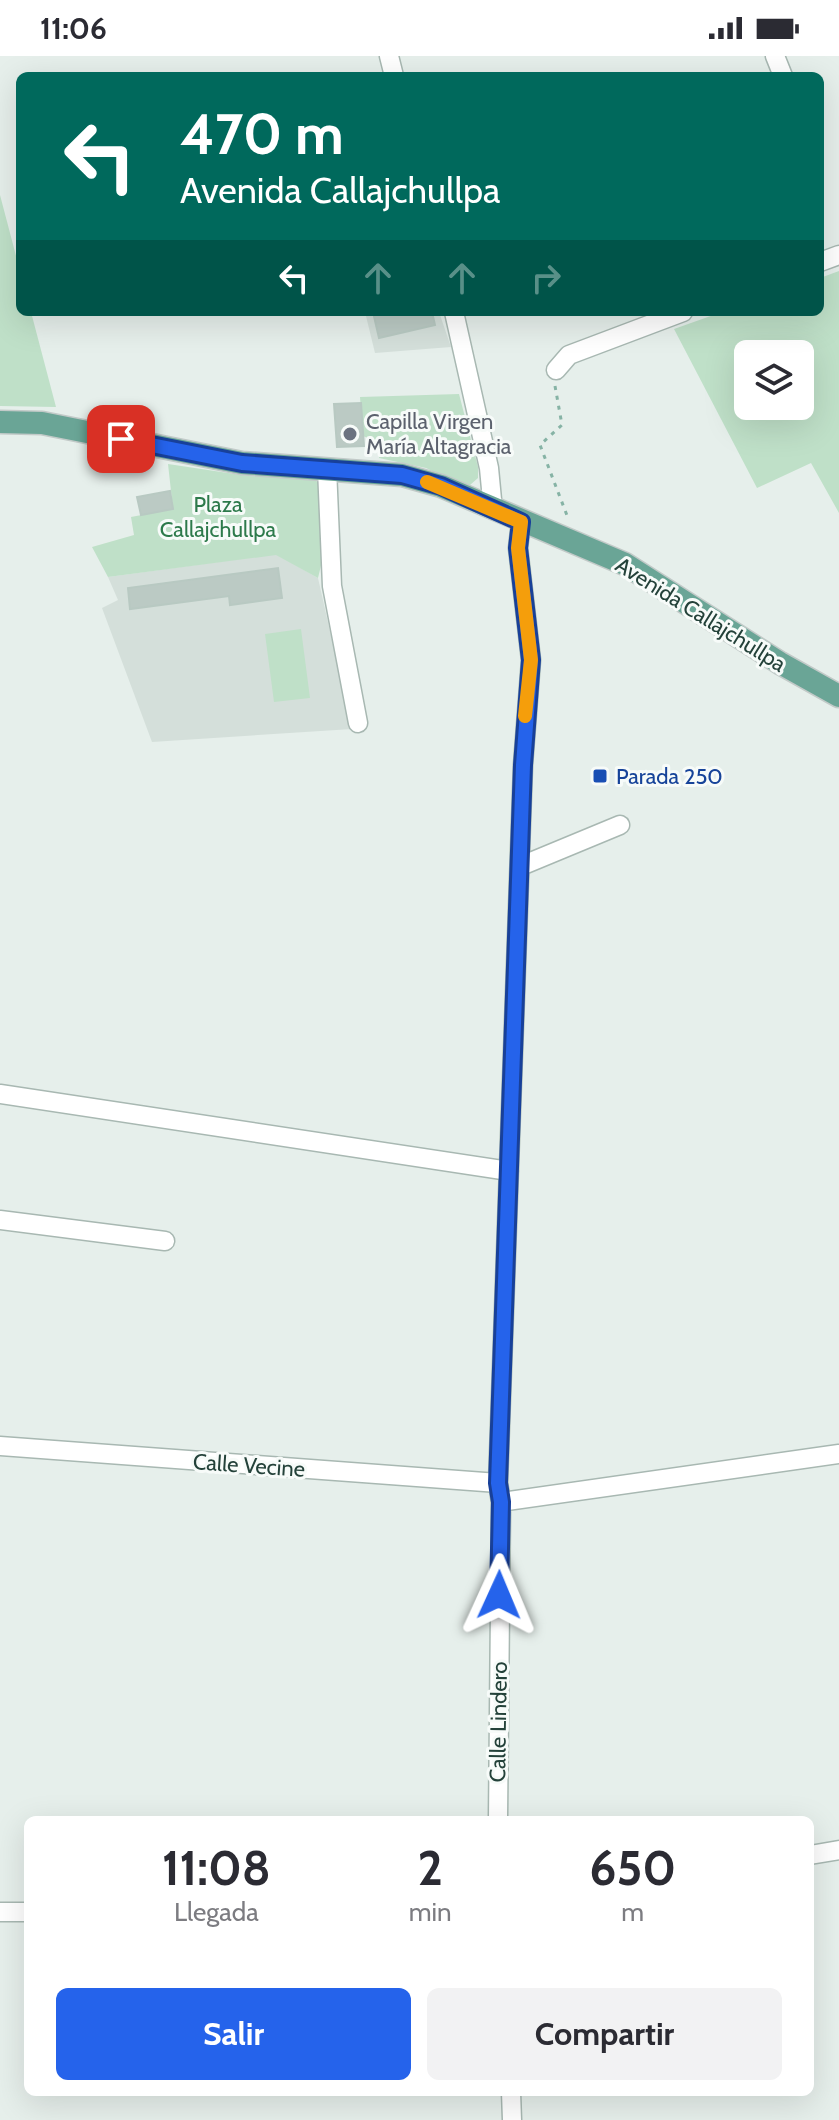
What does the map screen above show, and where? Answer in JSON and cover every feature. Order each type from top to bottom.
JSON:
[{"type":"main road","name":"Avenida Callajchullpa","points":[[0,422],[42,423],[242,463],[402,475],[441,486],[625,564],[780,663],[839,696]]},
{"type":"street","points":[[455,316],[489,468],[493,510]]},
{"type":"street","points":[[556,370],[569,355],[672,316]]},
{"type":"street","points":[[327,468],[332,586],[358,723]]},
{"type":"street","name":"Calle Lindero","points":[[498,1816],[501,1502],[498,1483],[523,765],[531,660],[518,548],[521,522]]},
{"type":"street","points":[[521,866],[620,825]]},
{"type":"street","points":[[0,1094],[509,1171]]},
{"type":"street","points":[[0,1220],[165,1241]]},
{"type":"street","name":"Calle Vecine","points":[[0,1446],[498,1483]]},
{"type":"street","points":[[501,1502],[839,1454]]},
{"type":"street","points":[[814,1854],[839,1850]]},
{"type":"street","points":[[0,1912],[24,1912]]},
{"type":"street","points":[[511,2096],[512,2120]]},
{"type":"path","points":[[556,370],[555,392],[562,425],[540,445],[569,521],[561,536]]},
{"type":"shaded area","points":[[366,316],[440,316],[451,347],[375,353]]},
{"type":"shaded area","points":[[276,554],[318,578],[352,729],[152,742],[102,608],[118,600],[108,577]]},
{"type":"green space","points":[[0,195],[16,256],[16,316],[32,316],[56,407],[0,406]]},
{"type":"green space","points":[[839,271],[839,513],[811,463],[757,488],[674,329],[711,316],[824,316],[824,277]]},
{"type":"green space","points":[[459,394],[478,467],[478,478],[470,485],[459,484],[426,468],[379,458],[379,443],[363,436],[360,397]]},
{"type":"green space","name":"Plaza Callajchullpa","points":[[168,464],[248,476],[310,477],[321,484],[324,553],[318,578],[276,555],[108,577],[92,547],[134,535],[131,517],[173,509]]},
{"type":"green space","points":[[301,629],[310,698],[274,702],[265,634]]},
{"type":"building","points":[[374,316],[433,316],[435,325],[379,338]]},
{"type":"building","points":[[361,403],[364,446],[337,447],[334,404]]},
{"type":"building","points":[[170,491],[173,509],[141,515],[137,497]]},
{"type":"building","points":[[278,568],[282,598],[230,605],[229,596],[130,609],[128,588]]},
{"type":"slow traffic","points":[[427,482],[521,522],[518,548],[531,660],[525,716]]},
{"type":"place","name":"Capilla Virgen María Altagracia","points":[[350,434]]},
{"type":"place","name":"Parada 250","points":[[600,776]]},
{"type":"route","points":[[121,439],[242,463],[402,475],[441,486],[521,522],[518,548],[531,660],[523,765],[498,1483],[501,1502],[499,1595]]}]
